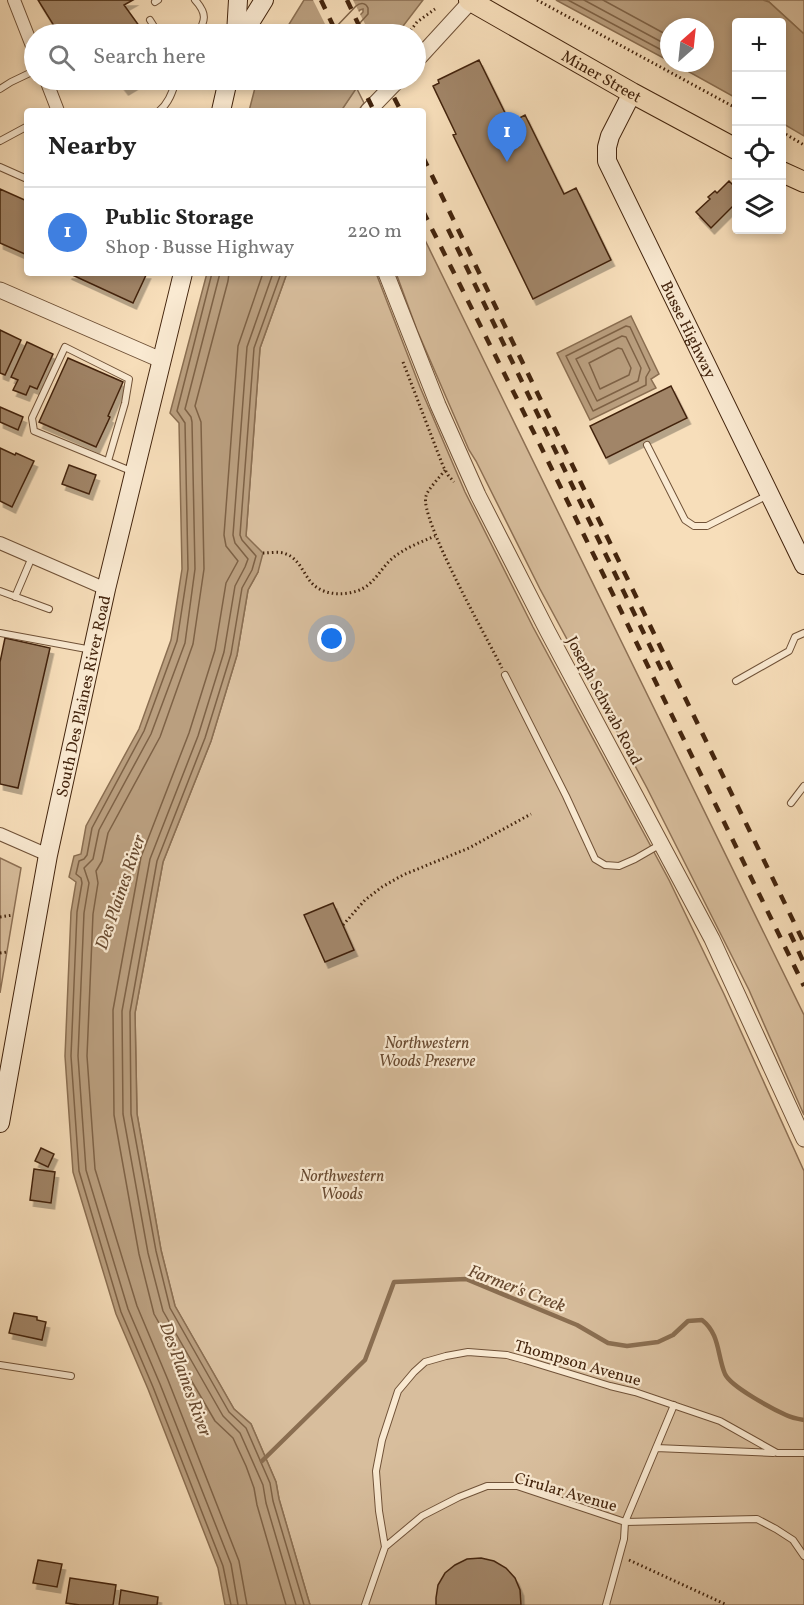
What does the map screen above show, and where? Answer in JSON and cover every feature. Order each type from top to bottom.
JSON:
[{"type":"main road","points":[[237,24],[238,0]]},
{"type":"main road","points":[[249,24],[264,0]]},
{"type":"main road","name":"Miner Street","points":[[470,1],[732,147]]},
{"type":"main road","points":[[222,108],[226,90]]},
{"type":"main road","name":"Busse Highway","points":[[632,93],[610,136],[607,161],[804,565]]},
{"type":"main road","points":[[786,174],[804,182]]},
{"type":"main road","name":"South Des Plaines River Road","points":[[0,1123],[48,855],[106,589],[182,276]]},
{"type":"street","points":[[14,0],[24,26]]},
{"type":"street","points":[[426,50],[470,1]]},
{"type":"street","points":[[50,90],[57,108]]},
{"type":"street","points":[[371,108],[388,90]]},
{"type":"street","name":"Joseph Schwab Road","points":[[387,276],[434,394],[478,495],[548,632],[712,939],[804,1139]]},
{"type":"street","points":[[0,290],[161,360]]},
{"type":"street","points":[[0,543],[106,589]]},
{"type":"street","points":[[0,834],[48,855]]},
{"type":"lane","points":[[195,0],[205,15],[203,24]]},
{"type":"lane","points":[[150,20],[152,24]]},
{"type":"lane","points":[[0,89],[24,76]]},
{"type":"lane","points":[[163,108],[173,90]]},
{"type":"lane","points":[[0,141],[24,128]]},
{"type":"lane","points":[[0,167],[24,178]]},
{"type":"lane","points":[[108,461],[125,403],[129,379],[65,347],[32,418],[34,431],[134,472]]},
{"type":"lane","points":[[647,445],[685,520],[694,526],[707,526],[769,494]]},
{"type":"lane","points":[[15,597],[32,557]]},
{"type":"lane","points":[[0,591],[49,609]]},
{"type":"lane","points":[[0,633],[93,650]]},
{"type":"lane","points":[[736,681],[789,651],[795,637],[804,633]]},
{"type":"lane","points":[[505,675],[595,859],[605,865],[619,866],[662,844]]},
{"type":"lane","points":[[791,803],[804,786]]},
{"type":"lane","name":"Thompson Avenue","points":[[385,1547],[376,1471],[382,1440],[398,1391],[425,1362],[468,1352],[507,1355],[635,1392],[720,1421],[777,1453],[804,1453]]},
{"type":"lane","points":[[0,1365],[71,1376]]},
{"type":"lane","points":[[674,1405],[625,1522],[757,1519],[793,1540],[804,1556]]},
{"type":"lane","points":[[656,1448],[777,1453]]},
{"type":"lane","name":"Cirular Avenue","points":[[385,1547],[422,1516],[459,1497],[487,1486],[516,1486],[625,1522],[624,1539],[606,1605]]},
{"type":"lane","points":[[365,1605],[385,1547]]},
{"type":"path","points":[[537,0],[732,106]]},
{"type":"path","points":[[416,24],[435,9]]},
{"type":"path","points":[[786,134],[804,145]]},
{"type":"path","points":[[399,352],[445,470],[426,496],[426,511],[435,536],[505,675]]},
{"type":"path","points":[[263,553],[285,553],[301,566],[310,582],[317,588],[329,593],[341,594],[357,591],[371,584],[392,558],[435,536]]},
{"type":"path","points":[[343,925],[365,900],[403,875],[469,848],[531,814]]},
{"type":"path","points":[[0,917],[13,915]]},
{"type":"path","points":[[0,953],[7,952]]},
{"type":"path","points":[[619,1556],[727,1605]]},
{"type":"green space","points":[[763,0],[804,0],[804,34],[769,2]]},
{"type":"green space","points":[[354,90],[358,90],[364,103],[360,108],[343,108]]},
{"type":"green space","points":[[426,242],[804,1015],[804,1115],[749,990],[647,788],[540,589],[469,450],[417,330],[397,276],[426,276]]},
{"type":"green space","name":"Northwestern Woods","points":[[286,276],[377,276],[420,387],[465,492],[533,627],[669,880],[724,994],[804,1171],[804,1605],[310,1605],[276,1482],[251,1424],[234,1409],[175,1306],[161,1250],[137,1114],[135,1013],[163,862],[211,741],[237,655],[248,590],[258,572],[246,536],[260,348]]},
{"type":"green space","points":[[0,858],[21,868],[0,993]]},
{"type":"water","points":[[304,0],[423,0],[405,24],[352,24],[363,12],[363,9],[347,24],[289,24]]},
{"type":"water","points":[[556,0],[763,0],[769,2],[804,34],[804,136],[786,125],[786,18],[732,18],[732,96],[689,72],[714,72],[714,18],[660,18],[660,56]]},
{"type":"water","points":[[254,90],[355,90],[343,108],[250,108]]},
{"type":"water","name":"Des Plaines River","points":[[206,276],[286,276],[260,348],[246,536],[263,553],[258,572],[248,590],[237,655],[211,741],[163,862],[135,1013],[137,1114],[161,1250],[175,1306],[234,1409],[251,1424],[276,1482],[310,1605],[225,1605],[218,1568],[116,1314],[73,1172],[65,1056],[71,912],[76,882],[69,877],[74,856],[81,854],[86,826],[139,729],[171,640],[182,569],[179,423],[170,413]]},
{"type":"water","points":[[631,316],[659,374],[651,379],[656,388],[590,420],[557,353]]},
{"type":"pier","points":[[313,0],[353,0],[365,24],[325,24]]},
{"type":"building","points":[[38,0],[133,0],[124,5],[138,24],[53,24]]},
{"type":"building","points":[[479,60],[510,123],[525,115],[564,194],[576,188],[611,260],[533,299],[453,135],[456,134],[433,86],[439,83],[438,80]]},
{"type":"building","points":[[729,181],[732,184],[732,207],[711,228],[696,212],[710,199],[708,197],[715,191],[717,193]]},
{"type":"building","points":[[0,189],[24,200],[24,254],[0,243]]},
{"type":"building","points":[[74,276],[146,276],[133,303]]},
{"type":"building","points":[[0,330],[21,340],[5,375],[0,373]]},
{"type":"building","points":[[27,342],[53,354],[37,389],[30,386],[26,395],[13,390],[18,380],[11,377]]},
{"type":"building","points":[[68,358],[123,382],[96,447],[39,422]]},
{"type":"building","points":[[671,386],[687,418],[606,458],[590,426]]},
{"type":"building","points":[[0,407],[23,417],[18,430],[0,422]]},
{"type":"building","points":[[0,448],[34,461],[12,507],[0,501]]},
{"type":"building","points":[[69,465],[96,475],[89,494],[62,484]]},
{"type":"building","points":[[5,638],[50,648],[18,788],[0,784],[0,662]]},
{"type":"building","points":[[333,903],[354,950],[325,962],[304,915]]},
{"type":"building","points":[[41,1148],[54,1154],[48,1167],[35,1161]]},
{"type":"building","points":[[34,1169],[55,1172],[51,1203],[30,1200]]},
{"type":"building","points":[[14,1313],[37,1317],[37,1320],[46,1322],[42,1340],[9,1333]]},
{"type":"building","points":[[481,1558],[494,1561],[506,1568],[515,1578],[520,1590],[521,1605],[436,1605],[438,1585],[445,1573],[467,1559]]},
{"type":"building","points":[[38,1560],[62,1564],[57,1587],[33,1583]]},
{"type":"building","points":[[70,1578],[116,1585],[113,1605],[66,1603]]},
{"type":"building","points":[[121,1590],[158,1597],[157,1605],[119,1605]]},
{"type":"waterway","name":"Farmer's Creek","points":[[262,1461],[365,1360],[394,1282],[466,1279],[577,1325],[608,1343],[627,1346],[658,1342],[673,1335],[688,1321],[702,1320],[715,1338],[725,1374],[735,1385],[772,1408],[790,1417],[804,1420]]},
{"type":"railway","points":[[321,0],[332,24]]},
{"type":"railway","points":[[347,0],[358,24]]},
{"type":"railway","points":[[364,90],[373,108]]},
{"type":"railway","points":[[390,90],[399,108]]},
{"type":"railway","points":[[426,163],[804,943]]},
{"type":"railway","points":[[426,217],[804,986]]},
{"type":"railway","points":[[448,229],[665,677]]},
{"type":"railway","points":[[790,933],[804,963]]},
{"type":"place","name":"Public Storage","points":[[507,162]]},
{"type":"park label","name":"Northwestern Woods Preserve","points":[[427,1051]]}]
